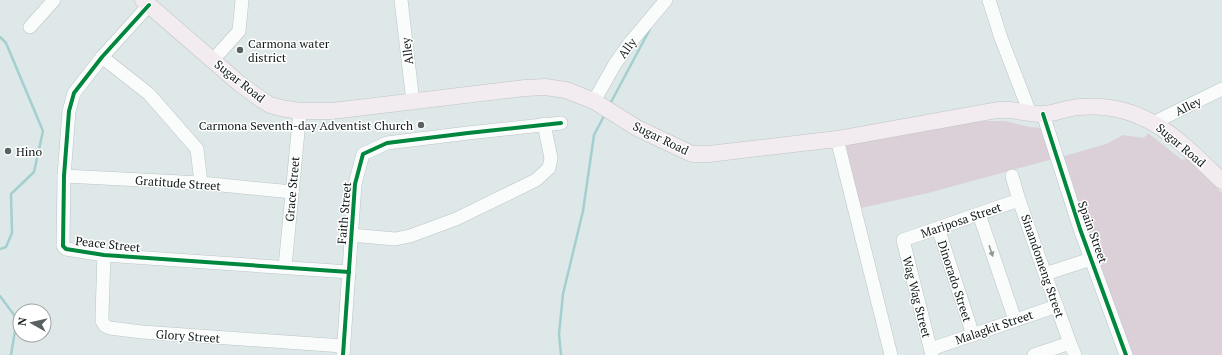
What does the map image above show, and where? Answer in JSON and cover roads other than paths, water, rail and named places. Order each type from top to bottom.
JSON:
[{"type":"main road","name":"Sugar Road","points":[[146,3],[240,84],[262,100],[270,105],[300,112],[332,111],[525,88],[566,90],[594,101],[637,128],[692,154],[709,154],[838,139],[992,111],[1009,110],[1037,114],[1078,107],[1099,106],[1112,107],[1132,112],[1153,122],[1171,134],[1190,150],[1222,181]]},
{"type":"street","points":[[30,27],[54,0]]},
{"type":"street","points":[[213,60],[239,31],[242,0]]},
{"type":"street","name":"Alley","points":[[400,0],[413,102]]},
{"type":"street","name":"Ally","points":[[594,101],[615,64],[666,0]]},
{"type":"street","name":"Spain Street","points":[[989,0],[1009,60],[1037,114],[1063,178],[1084,257],[1126,355]]},
{"type":"street","name":"Peace Street","points":[[146,3],[74,93],[69,111],[64,176],[63,246],[66,249],[104,255],[349,272]]},
{"type":"street","points":[[102,57],[149,94],[197,149],[201,184]]},
{"type":"street","name":"Alley","points":[[1153,122],[1222,90]]},
{"type":"street","name":"Grace Street","points":[[285,268],[300,112]]},
{"type":"street","name":"Faith Street","points":[[343,350],[355,184],[363,154],[387,143],[468,132],[561,123]]},
{"type":"street","name":"Faith Street","points":[[351,235],[395,239],[410,236],[456,219],[536,180],[549,168],[550,158],[544,124]]},
{"type":"street","points":[[838,139],[891,355]]},
{"type":"street","name":"Gratitude Street","points":[[64,176],[201,184],[292,192]]},
{"type":"street","name":"Sinandomeng Street","points":[[1012,176],[1019,200],[1075,355]]},
{"type":"street","name":"Mariposa Street","points":[[903,240],[1019,200]]},
{"type":"street","points":[[979,214],[1015,320]]},
{"type":"street","name":"Dinorado Street","points":[[938,228],[973,335]]},
{"type":"street","name":"Wag Wag Street","points":[[903,240],[931,352]]},
{"type":"street","name":"Glory Street","points":[[104,255],[102,321],[105,326],[110,328],[343,350]]},
{"type":"street","points":[[1044,270],[1084,257]]},
{"type":"street","name":"Malagkit Street","points":[[931,352],[973,335],[1057,306]]},
{"type":"street","points":[[1034,355],[1070,343]]},
{"type":"waterway","points":[[610,104],[650,29]]},
{"type":"waterway","points":[[0,37],[6,43],[43,131],[34,172],[11,194],[12,233],[6,247],[0,249]]},
{"type":"waterway","points":[[561,355],[559,334],[563,294],[583,211],[594,135],[605,114]]},
{"type":"waterway","points":[[0,296],[17,319],[11,355]]},
{"type":"place","name":"Carmona water district","points":[[240,50]]},
{"type":"place","name":"Carmona Seventh-day Adventist Church","points":[[421,125]]},
{"type":"place","name":"Hino","points":[[8,151]]}]
